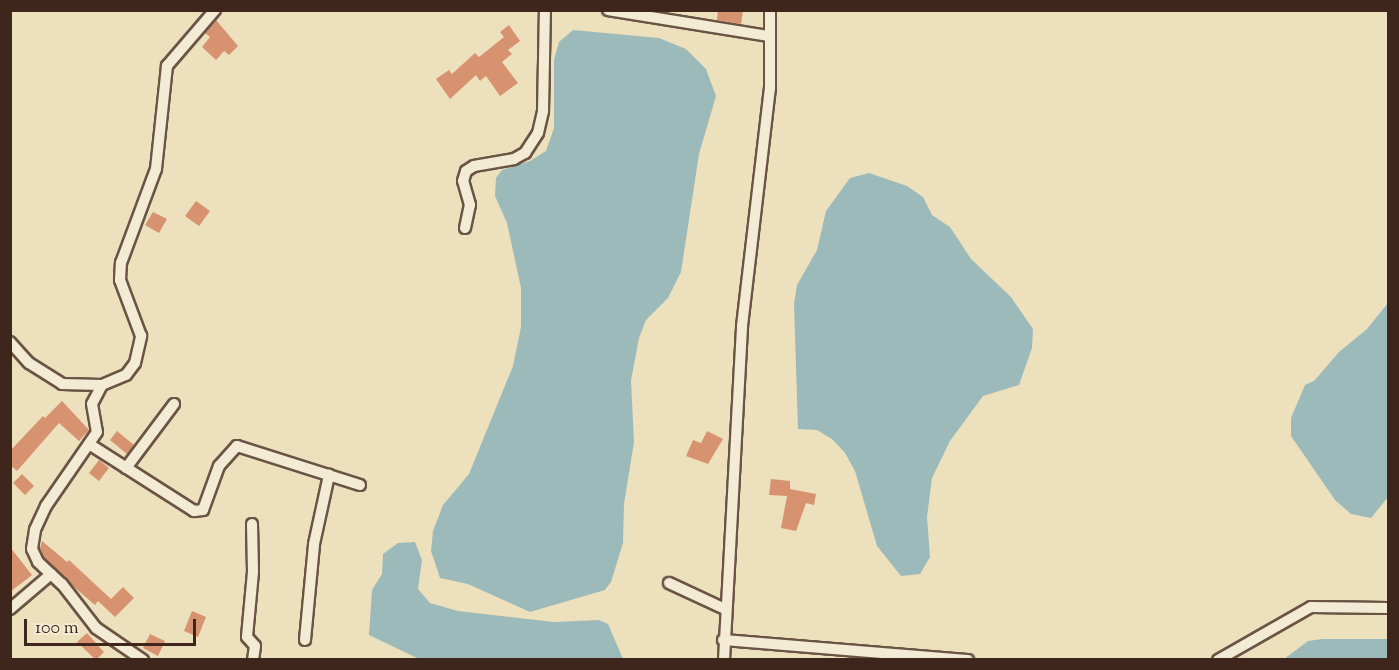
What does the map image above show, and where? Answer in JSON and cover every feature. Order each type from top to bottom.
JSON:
[{"type":"street","points":[[10,342],[44,376],[62,384],[102,385],[126,375],[140,351],[141,336],[120,280],[121,263],[156,169],[167,66],[215,10]]},
{"type":"street","points":[[465,228],[470,205],[463,181],[466,171],[474,166],[514,159],[525,153],[538,133],[543,111],[545,10]]},
{"type":"street","points":[[608,10],[770,36]]},
{"type":"street","points":[[724,660],[723,640],[742,326],[770,88],[770,10]]},
{"type":"street","points":[[102,385],[92,404],[98,428],[46,506],[33,536],[33,555],[96,628],[143,660]]},
{"type":"street","points":[[126,468],[174,404]]},
{"type":"street","points":[[88,444],[199,511],[207,505],[219,466],[237,446],[360,485]]},
{"type":"street","points":[[305,640],[314,544],[329,475]]},
{"type":"street","points":[[252,524],[253,572],[247,637],[255,646],[253,660]]},
{"type":"street","points":[[10,609],[51,574]]},
{"type":"street","points":[[669,584],[726,609]]},
{"type":"street","points":[[1218,660],[1311,607],[1389,608]]},
{"type":"street","points":[[723,640],[968,660]]},
{"type":"water","points":[[573,30],[659,38],[686,49],[706,69],[716,96],[699,154],[681,272],[668,298],[646,320],[639,338],[631,381],[634,442],[624,504],[623,543],[611,582],[605,590],[530,612],[468,584],[440,578],[431,551],[433,531],[443,505],[469,474],[513,366],[521,327],[521,288],[507,223],[495,196],[496,178],[502,170],[530,161],[546,151],[554,128],[554,60],[559,42]]},
{"type":"water","points":[[869,173],[907,186],[923,197],[932,215],[950,227],[971,259],[1011,297],[1033,329],[1032,348],[1019,385],[983,396],[950,441],[932,478],[927,517],[930,557],[920,574],[901,576],[877,546],[855,471],[845,453],[832,439],[817,430],[798,429],[794,304],[797,285],[817,250],[826,211],[850,178]]},
{"type":"water","points":[[1388,303],[1388,497],[1371,518],[1351,514],[1335,500],[1291,436],[1291,418],[1305,385],[1314,381],[1339,352],[1367,329]]},
{"type":"water","points":[[415,542],[422,560],[418,589],[430,603],[458,611],[554,622],[599,620],[608,624],[623,659],[419,659],[369,635],[372,590],[382,574],[383,554],[398,543]]},
{"type":"water","points":[[1388,639],[1388,659],[1284,659],[1308,641]]},
{"type":"building","points":[[718,10],[743,10],[741,24],[717,20]]},
{"type":"building","points":[[216,20],[238,46],[229,55],[224,51],[216,60],[202,47],[210,37],[205,33]]},
{"type":"building","points":[[509,25],[520,41],[508,50],[512,54],[502,62],[518,83],[500,96],[486,76],[480,81],[476,75],[450,99],[436,79],[449,70],[452,74],[475,53],[479,57],[504,37],[500,32]]},
{"type":"building","points":[[196,201],[210,211],[199,226],[185,216]]},
{"type":"building","points":[[153,212],[167,219],[159,233],[145,225]]},
{"type":"building","points":[[62,401],[89,430],[79,441],[59,423],[17,471],[10,465],[10,451],[43,416],[45,418]]},
{"type":"building","points":[[117,431],[134,445],[127,454],[110,440]]},
{"type":"building","points":[[707,431],[723,439],[708,464],[686,456],[693,440],[701,443]]},
{"type":"building","points":[[99,460],[109,468],[99,481],[89,473]]},
{"type":"building","points":[[22,474],[34,486],[25,495],[13,483]]},
{"type":"building","points":[[771,479],[790,481],[790,489],[816,494],[814,505],[806,503],[796,531],[781,528],[787,496],[769,495]]},
{"type":"building","points":[[42,541],[67,562],[69,560],[111,599],[123,587],[134,598],[115,617],[98,601],[95,605],[44,557],[40,548]]},
{"type":"building","points":[[10,547],[32,575],[10,592]]},
{"type":"building","points":[[192,611],[206,617],[198,637],[184,631]]},
{"type":"building","points":[[87,633],[104,652],[96,660],[77,642]]},
{"type":"building","points":[[150,634],[165,641],[158,656],[143,648]]}]
